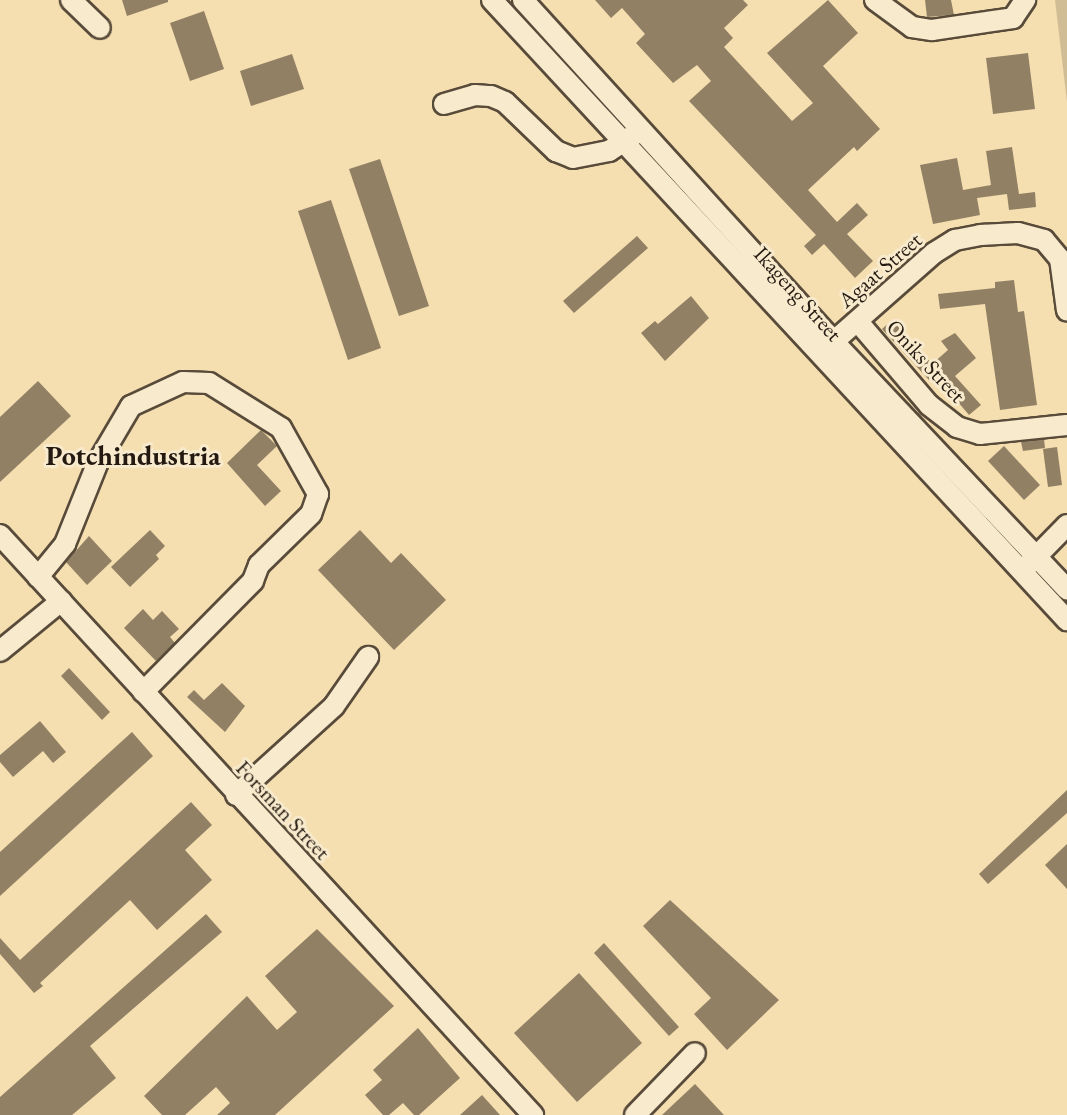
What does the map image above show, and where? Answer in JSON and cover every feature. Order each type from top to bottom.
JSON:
[{"type":"street","points":[[71,0],[100,28]]},
{"type":"street","name":"Ikageng Street","points":[[492,0],[583,81],[827,348],[1021,571],[1067,620]]},
{"type":"street","name":"Ikageng Street","points":[[523,0],[583,81]]},
{"type":"street","points":[[876,0],[912,27],[932,30],[1013,18],[1025,0]]},
{"type":"street","points":[[444,104],[475,95],[491,96],[505,102],[556,151],[573,158],[609,151],[634,136]]},
{"type":"street","name":"Agaat Street","points":[[827,348],[859,323],[934,253],[956,240],[981,235],[1033,235],[1049,244],[1060,259],[1067,311]]},
{"type":"street","name":"Oniks Street","points":[[859,323],[929,405],[957,428],[980,434],[1067,425]]},
{"type":"street","name":"Ikageng Street","points":[[827,348],[1067,589]]},
{"type":"street","points":[[38,577],[66,544],[75,511],[98,462],[131,406],[183,382],[209,383],[281,428],[318,494],[311,513],[259,565],[253,581],[143,692]]},
{"type":"street","points":[[1021,571],[1067,525]]},
{"type":"street","name":"Forsman Street","points":[[0,535],[236,795],[533,1115]]},
{"type":"street","points":[[0,651],[61,601]]},
{"type":"street","points":[[236,795],[334,706],[368,657]]},
{"type":"street","points":[[634,1115],[695,1053]]},
{"type":"shaded area","points":[[1055,0],[1067,0],[1067,102]]},
{"type":"building","points":[[122,0],[168,0],[168,2],[127,16]]},
{"type":"building","points":[[595,0],[743,0],[748,5],[724,28],[733,38],[724,47],[792,121],[813,103],[767,53],[828,0],[858,33],[823,66],[880,129],[857,151],[854,147],[808,190],[837,222],[857,203],[868,215],[847,234],[873,261],[855,278],[824,244],[812,255],[804,246],[816,235],[689,101],[711,81],[697,65],[673,83],[636,43],[645,34],[622,8],[611,18]]},
{"type":"building","points":[[925,0],[951,0],[954,15],[927,17]]},
{"type":"building","points":[[204,11],[224,69],[190,81],[170,23]]},
{"type":"building","points":[[1028,53],[1035,109],[993,114],[986,58]]},
{"type":"building","points":[[292,54],[304,89],[251,106],[240,71]]},
{"type":"building","points":[[1012,147],[1019,194],[1035,192],[1036,207],[1009,210],[1007,194],[977,198],[980,215],[933,224],[920,165],[957,158],[963,190],[991,185],[986,151]]},
{"type":"building","points":[[380,159],[429,306],[399,316],[349,169]]},
{"type":"building","points":[[331,200],[381,348],[348,360],[298,211]]},
{"type":"building","points":[[637,236],[648,248],[574,313],[563,301]]},
{"type":"building","points":[[1014,280],[1018,312],[1024,311],[1037,405],[1000,410],[985,304],[940,309],[938,294],[995,288],[995,282]]},
{"type":"building","points":[[691,296],[709,318],[665,361],[641,333],[655,321],[658,324]]},
{"type":"building","points":[[892,320],[932,364],[948,350],[941,341],[955,333],[976,358],[955,376],[981,405],[969,415],[935,375],[929,380],[882,329]]},
{"type":"building","points":[[38,381],[71,416],[0,482],[0,417]]},
{"type":"building","points":[[261,430],[277,446],[257,465],[281,491],[265,506],[227,463]]},
{"type":"building","points":[[1044,439],[1045,448],[1023,451],[1021,442]]},
{"type":"building","points":[[1004,446],[1040,485],[1024,500],[988,461]]},
{"type":"building","points":[[1057,447],[1062,485],[1048,487],[1043,449]]},
{"type":"building","points":[[150,530],[165,546],[156,555],[159,559],[130,587],[111,567]]},
{"type":"building","points":[[360,530],[391,563],[401,553],[446,600],[394,650],[318,570]]},
{"type":"building","points":[[89,536],[112,561],[87,585],[66,562]]},
{"type":"building","points":[[143,609],[153,620],[162,611],[179,629],[170,637],[175,643],[156,661],[124,628]]},
{"type":"building","points":[[69,668],[110,712],[102,720],[61,676]]},
{"type":"building","points":[[222,683],[245,706],[225,732],[187,697],[194,690],[204,700]]},
{"type":"building","points":[[40,721],[66,752],[53,763],[43,751],[13,777],[0,762],[0,755]]},
{"type":"building","points":[[132,732],[153,756],[0,896],[0,852]]},
{"type":"building","points":[[1067,790],[1067,813],[988,884],[979,874]]},
{"type":"building","points":[[191,802],[212,825],[185,850],[212,880],[157,930],[130,900],[40,983],[43,986],[34,993],[0,954],[0,938],[20,960]]},
{"type":"building","points":[[1067,844],[1067,889],[1045,865]]},
{"type":"building","points":[[670,900],[779,1000],[727,1050],[694,1014],[711,998],[643,926]]},
{"type":"building","points":[[206,914],[222,932],[90,1046],[116,1078],[72,1115],[0,1115],[0,1097]]},
{"type":"building","points":[[317,929],[394,1006],[275,1115],[217,1115],[230,1103],[216,1087],[185,1115],[162,1115],[144,1096],[247,996],[277,1030],[297,1012],[265,976]]},
{"type":"building","points":[[604,943],[679,1027],[669,1036],[594,953]]},
{"type":"building","points":[[579,973],[642,1043],[577,1102],[514,1033]]},
{"type":"building","points":[[418,1028],[460,1078],[419,1115],[414,1115],[403,1103],[389,1115],[383,1115],[365,1095],[382,1080],[373,1070]]},
{"type":"building","points":[[695,1084],[724,1115],[662,1115]]},
{"type":"building","points":[[482,1095],[500,1115],[460,1115]]},
{"type":"district","name":"Potchindustria","points":[[133,455]]}]
